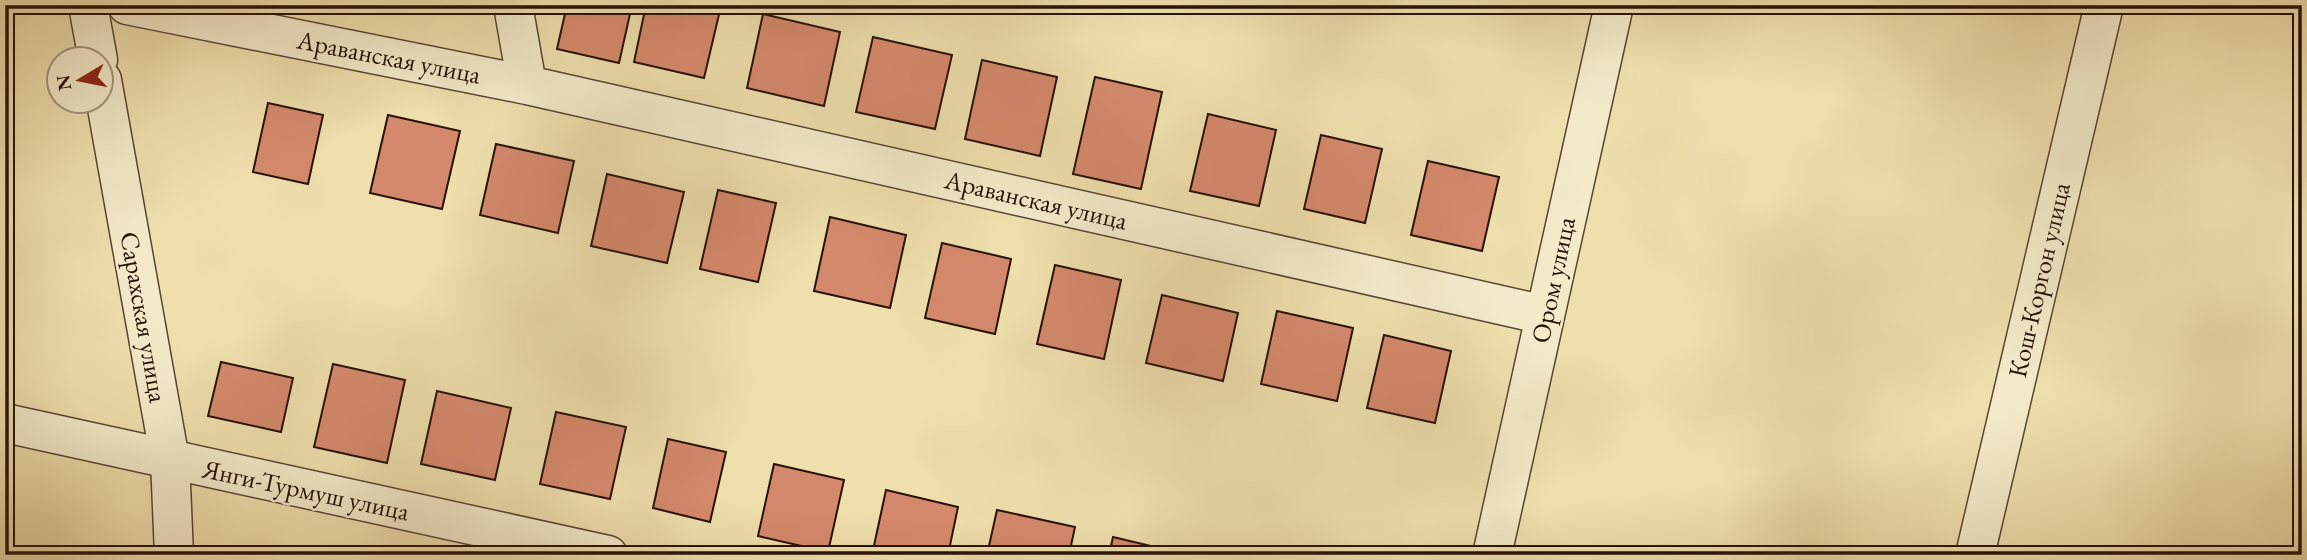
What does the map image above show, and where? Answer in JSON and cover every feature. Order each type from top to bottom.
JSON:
[{"type":"street","points":[[88,5],[95,46]]},
{"type":"street","name":"Араванская улица","points":[[127,5],[527,85],[1545,315]]},
{"type":"street","name":"Араванская улица","points":[[513,5],[527,85]]},
{"type":"street","name":"Ором улица","points":[[1492,555],[1614,5]]},
{"type":"street","name":"Кош-Коргон улица","points":[[1975,555],[2104,5]]},
{"type":"street","name":"Сарахская улица","points":[[108,116],[170,460],[174,555]]},
{"type":"street","name":"Янги-Турмуш улица","points":[[5,423],[608,555]]},
{"type":"building","points":[[395,5],[445,5],[444,13]]},
{"type":"building","points":[[567,5],[632,5],[619,63],[557,49]]},
{"type":"building","points":[[646,5],[721,6],[704,78],[634,62]]},
{"type":"building","points":[[763,14],[840,32],[824,106],[747,88]]},
{"type":"building","points":[[873,37],[952,55],[935,129],[856,112]]},
{"type":"building","points":[[982,60],[1057,77],[1040,156],[965,139]]},
{"type":"building","points":[[1095,77],[1162,92],[1141,189],[1073,174]]},
{"type":"building","points":[[268,103],[323,115],[308,184],[253,172]]},
{"type":"building","points":[[1208,114],[1276,130],[1259,206],[1190,191]]},
{"type":"building","points":[[388,115],[460,131],[442,209],[370,193]]},
{"type":"building","points":[[1321,135],[1382,149],[1365,223],[1304,209]]},
{"type":"building","points":[[496,144],[574,161],[558,233],[480,215]]},
{"type":"building","points":[[1428,161],[1499,177],[1482,251],[1411,235]]},
{"type":"building","points":[[607,174],[684,192],[667,263],[591,246]]},
{"type":"building","points":[[718,190],[776,203],[758,282],[700,269]]},
{"type":"building","points":[[830,217],[906,235],[890,308],[814,291]]},
{"type":"building","points":[[942,243],[1011,259],[995,334],[925,318]]},
{"type":"building","points":[[1055,265],[1121,280],[1104,359],[1037,344]]},
{"type":"building","points":[[1162,295],[1238,313],[1223,381],[1146,363]]},
{"type":"building","points":[[1277,311],[1353,328],[1337,401],[1261,384]]},
{"type":"building","points":[[1384,335],[1451,351],[1435,423],[1367,408]]},
{"type":"building","points":[[221,362],[293,378],[281,432],[208,416]]},
{"type":"building","points":[[333,364],[405,380],[387,463],[314,447]]},
{"type":"building","points":[[437,391],[511,408],[495,480],[421,464]]},
{"type":"building","points":[[556,412],[626,427],[610,499],[540,484]]},
{"type":"building","points":[[668,439],[726,452],[710,522],[653,508]]},
{"type":"building","points":[[774,464],[844,480],[828,552],[758,536]]},
{"type":"building","points":[[886,490],[958,507],[948,555],[872,555]]},
{"type":"building","points":[[997,510],[1075,527],[1069,555],[987,555]]},
{"type":"building","points":[[1113,537],[1180,553],[1109,555]]}]
